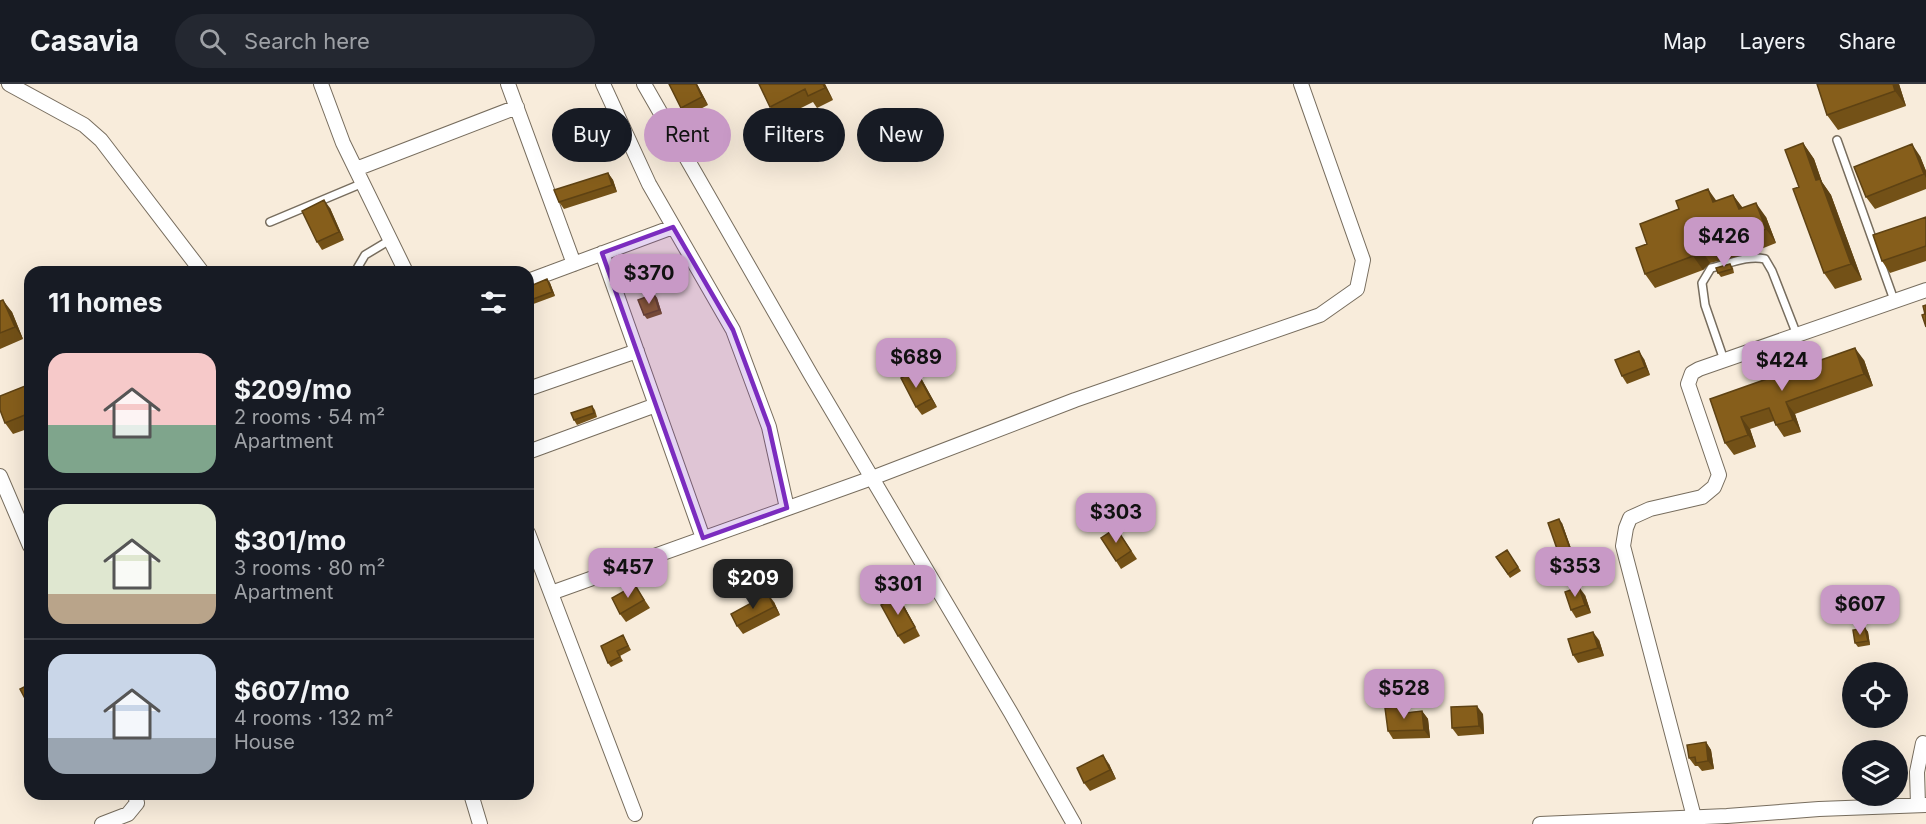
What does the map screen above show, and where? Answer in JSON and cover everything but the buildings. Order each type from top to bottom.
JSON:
[{"type":"street","points":[[9,84],[84,125],[102,140],[197,266]]},
{"type":"street","points":[[321,84],[343,143],[403,266]]},
{"type":"street","points":[[508,84],[574,264]]},
{"type":"street","points":[[603,84],[648,184],[733,330],[769,427],[787,508]]},
{"type":"street","points":[[645,84],[1074,824]]},
{"type":"street","points":[[551,593],[872,478],[1075,400],[1320,315],[1358,289],[1364,260],[1301,84]]},
{"type":"street","points":[[356,169],[516,107]]},
{"type":"street","points":[[534,279],[673,227]]},
{"type":"street","points":[[602,253],[703,538]]},
{"type":"street","points":[[1694,818],[1623,546],[1630,518],[1650,509],[1702,497],[1714,487],[1719,474],[1688,384],[1692,373],[1926,290]]},
{"type":"street","points":[[534,387],[637,351]]},
{"type":"street","points":[[534,450],[656,405]]},
{"type":"street","points":[[1,480],[24,532]]},
{"type":"street","points":[[534,549],[635,814]]},
{"type":"street","points":[[1540,824],[1922,805],[1917,772],[1923,743]]},
{"type":"street","points":[[102,824],[128,814],[137,803],[136,800]]},
{"type":"street","points":[[473,800],[480,824]]},
{"type":"lane","points":[[1838,140],[1894,300]]},
{"type":"lane","points":[[270,222],[363,183]]},
{"type":"lane","points":[[359,266],[365,255],[390,240]]},
{"type":"lane","points":[[1724,360],[1706,305],[1702,283],[1711,268],[1744,258],[1765,259],[1781,292],[1797,335]]},
{"type":"highlighted area","points":[[673,227],[733,330],[769,427],[787,508],[703,538],[602,253]]}]
